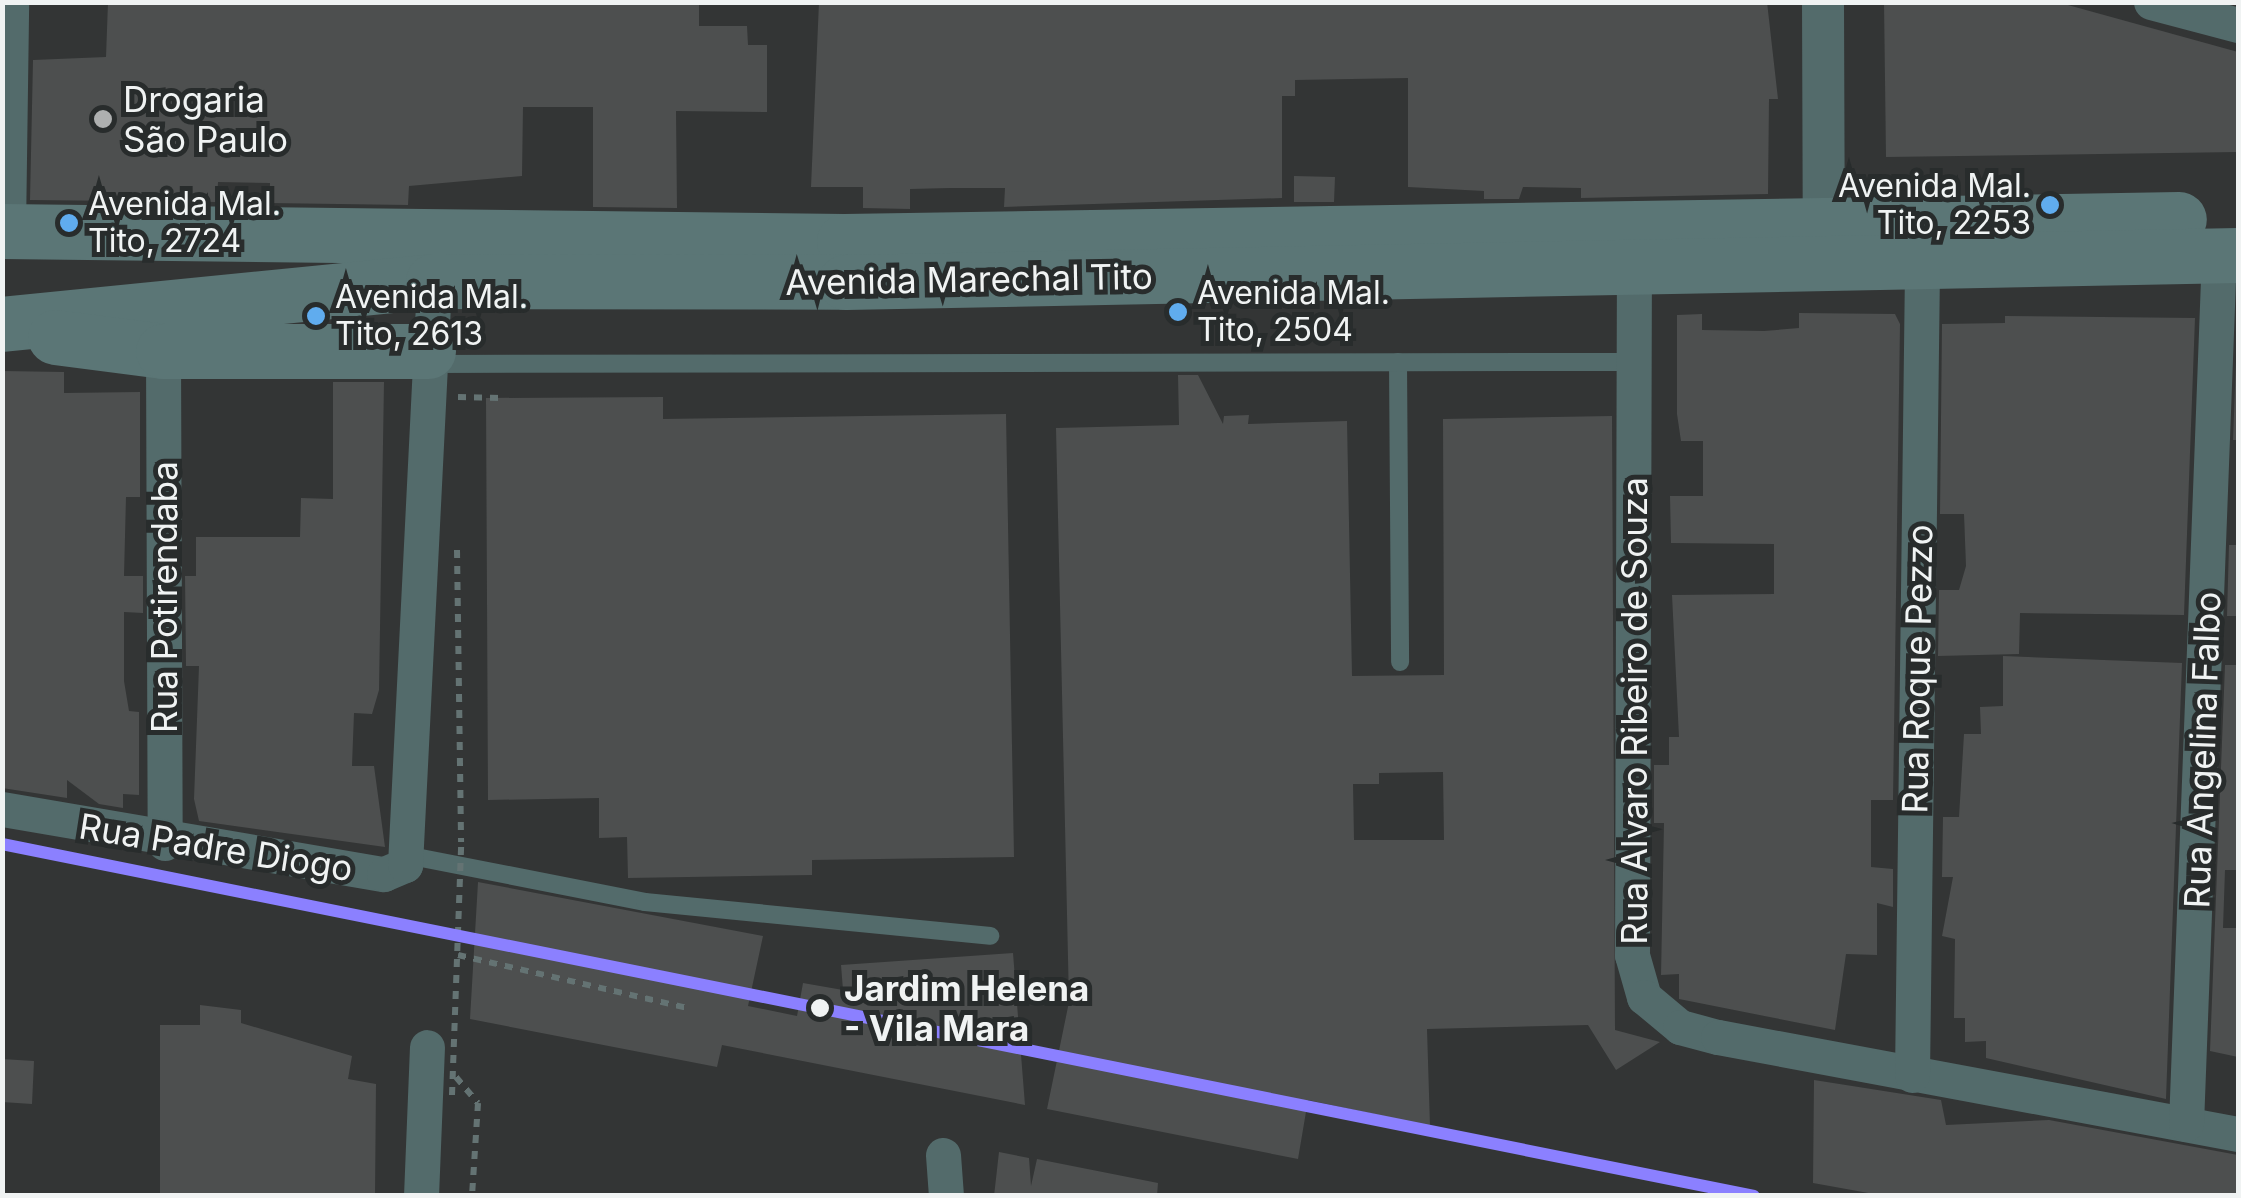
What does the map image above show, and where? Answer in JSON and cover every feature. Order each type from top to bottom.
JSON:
[{"type":"main road","name":"Avenida Marechal Tito","points":[[3,233],[436,259],[2232,242]]},
{"type":"main road","name":"Avenida Marechal Tito","points":[[1824,244],[1922,263],[2232,242]]},
{"type":"main road","name":"Avenida Marechal Tito","points":[[2,326],[436,259]]},
{"type":"main road","points":[[2,326],[163,350],[427,357]]},
{"type":"street","points":[[3,233],[8,2]]},
{"type":"street","points":[[1822,2],[1824,244]]},
{"type":"street","points":[[2151,2],[2238,25]]},
{"type":"street","name":"Rua Angelina Falbo","points":[[2186,1124],[2224,536],[2232,242]]},
{"type":"street","name":"Rua Alvaro Ribeiro de Souza","points":[[1634,248],[1636,979],[1656,1012],[1680,1027],[1912,1075],[2238,1134]]},
{"type":"street","points":[[412,850],[427,357],[436,259]]},
{"type":"street","name":"Rua Roque Pezzo","points":[[1912,1075],[1922,263]]},
{"type":"street","name":"Rua Potirendaba","points":[[163,350],[165,843]]},
{"type":"street","name":"Rua Padre Diogo","points":[[2,809],[165,843],[384,874],[412,850]]},
{"type":"street","points":[[421,1196],[426,1056]]},
{"type":"street","points":[[943,1155],[946,1196]]},
{"type":"lane","points":[[427,357],[1636,362]]},
{"type":"lane","points":[[1398,362],[1400,662]]},
{"type":"lane","points":[[412,850],[645,902],[990,936]]},
{"type":"path","points":[[458,414],[458,397],[501,398]]},
{"type":"path","points":[[452,1095],[461,844],[457,529]]},
{"type":"path","points":[[458,955],[568,975],[688,1008]]},
{"type":"path","points":[[472,1196],[473,1088]]},
{"type":"building","points":[[108,2],[699,2],[699,26],[747,26],[748,45],[767,45],[767,112],[676,111],[677,208],[593,207],[593,107],[523,107],[522,176],[409,186],[408,205],[269,203],[270,183],[218,182],[217,202],[30,200],[33,60],[106,57]]},
{"type":"building","points":[[819,2],[1767,2],[1778,99],[1769,99],[1768,194],[1581,198],[1581,188],[1523,187],[1519,199],[1484,199],[1484,191],[1408,187],[1408,78],[1295,80],[1295,96],[1282,96],[1282,198],[1004,207],[1005,188],[950,188],[910,189],[910,209],[863,208],[863,187],[811,187]]},
{"type":"building","points":[[1884,2],[2057,2],[2238,52],[2238,152],[1886,157]]},
{"type":"building","points":[[1294,176],[1335,177],[1334,202],[1294,202]]},
{"type":"building","points":[[1799,313],[1895,314],[1900,324],[1893,800],[1871,800],[1871,867],[1893,869],[1893,907],[1877,903],[1877,955],[1846,954],[1835,1030],[1679,999],[1679,974],[1661,975],[1664,823],[1654,823],[1654,765],[1669,765],[1669,737],[1679,737],[1672,595],[1774,594],[1774,544],[1671,543],[1670,496],[1703,496],[1703,441],[1681,441],[1677,414],[1677,315],[1702,314],[1702,330],[1764,331],[1799,328]]},
{"type":"building","points":[[2005,316],[2195,318],[2184,615],[2020,613],[2019,654],[1938,656],[1939,590],[1959,590],[1966,566],[1964,514],[1940,514],[1942,324],[2005,323]]},
{"type":"building","points":[[2237,335],[2238,440],[2233,440]]},
{"type":"building","points":[[2,371],[64,372],[64,393],[140,392],[140,497],[126,497],[124,576],[143,576],[143,613],[124,612],[124,681],[129,711],[139,712],[139,795],[123,794],[123,808],[99,804],[67,780],[67,798],[2,788]]},
{"type":"building","points":[[1178,375],[1198,375],[1223,424],[1224,416],[1249,415],[1248,424],[1347,421],[1352,676],[1444,675],[1443,419],[1612,416],[1615,1030],[1660,1042],[1616,1070],[1588,1025],[1427,1029],[1430,1126],[1308,1100],[1298,1159],[1047,1109],[1069,1002],[1056,428],[1179,425]],"holes":[[[1443,772],[1444,840],[1354,840],[1353,784],[1379,784],[1379,773]]]},
{"type":"building","points":[[333,382],[384,382],[379,690],[372,714],[354,713],[352,766],[374,766],[385,847],[199,821],[194,799],[199,666],[186,666],[185,576],[196,576],[196,537],[300,537],[301,498],[333,499]]},
{"type":"building","points":[[663,397],[663,419],[1006,414],[1014,857],[812,860],[812,875],[628,878],[627,837],[599,838],[599,798],[488,800],[486,398]]},
{"type":"building","points":[[2229,545],[2238,545],[2238,616],[2227,616]]},
{"type":"building","points":[[2003,656],[2182,663],[2166,1099],[1986,1058],[1986,1041],[1965,1042],[1965,1018],[1954,1018],[1955,939],[1942,936],[1953,877],[1942,877],[1943,817],[1959,817],[1964,734],[1981,734],[1980,707],[2003,706]]},
{"type":"building","points":[[2225,665],[2238,665],[2238,870],[2225,870],[2223,928],[2238,928],[2238,1057],[2210,1051]]},
{"type":"building","points":[[478,882],[763,936],[748,1006],[797,1016],[803,983],[843,990],[841,965],[1013,953],[1025,1105],[722,1045],[717,1067],[470,1019]]},
{"type":"building","points":[[200,1005],[241,1010],[241,1023],[352,1056],[348,1079],[376,1084],[375,1196],[160,1196],[160,1025],[200,1025]]},
{"type":"building","points":[[2,1059],[34,1061],[32,1104],[2,1102]]},
{"type":"building","points":[[1814,1080],[1941,1100],[1946,1125],[2049,1120],[2238,1155],[2238,1196],[1885,1196],[1813,1183]]},
{"type":"building","points":[[999,1152],[1029,1158],[1031,1186],[1037,1159],[1158,1183],[1157,1196],[994,1196]]},
{"type":"transit line","points":[[2,844],[1754,1196]]},
{"type":"place","name":"Drogaria São Paulo","points":[[103,119]]},
{"type":"place","name":"Avenida Mal. Tito, 2253","points":[[2050,205]]},
{"type":"place","name":"Avenida Mal. Tito, 2724","points":[[69,223]]},
{"type":"place","name":"Avenida Mal. Tito, 2504","points":[[1178,312]]},
{"type":"place","name":"Avenida Mal. Tito, 2613","points":[[316,316]]},
{"type":"place","name":"Jardim Helena - Vila Mara","points":[[820,1008]]}]
